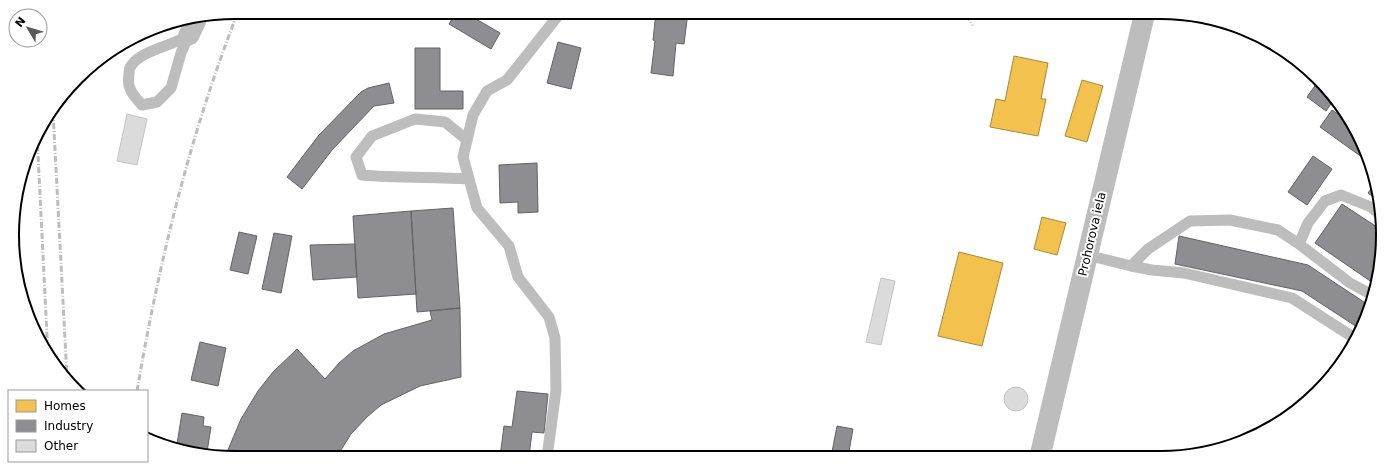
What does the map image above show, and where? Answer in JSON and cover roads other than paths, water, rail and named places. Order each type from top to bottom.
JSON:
[{"type":"street","name":"Prohorova iela","points":[[1041,451],[1143,19]]},
{"type":"lane","points":[[548,451],[556,390],[555,338],[549,317],[518,277],[509,246],[477,208],[463,157],[472,115],[487,91],[507,80],[555,19]]},
{"type":"lane","points":[[192,28],[181,53],[171,88],[157,102],[142,105],[131,94],[127,81],[130,66],[142,56],[181,41],[192,28]]},
{"type":"lane","points":[[467,140],[446,122],[415,119],[372,136],[356,157],[362,176],[469,179]]},
{"type":"lane","points":[[1299,244],[1308,223],[1325,201],[1341,195],[1374,210]]},
{"type":"lane","points":[[1131,266],[1148,249],[1190,221],[1230,220],[1278,230],[1350,283],[1368,293]]},
{"type":"lane","points":[[1087,255],[1152,270],[1184,273],[1292,298],[1351,336]]},
{"type":"railway","points":[[137,390],[155,295],[178,199],[205,105],[235,19]]},
{"type":"railway","points":[[53,118],[67,369]]},
{"type":"railway","points":[[38,146],[47,342]]}]
